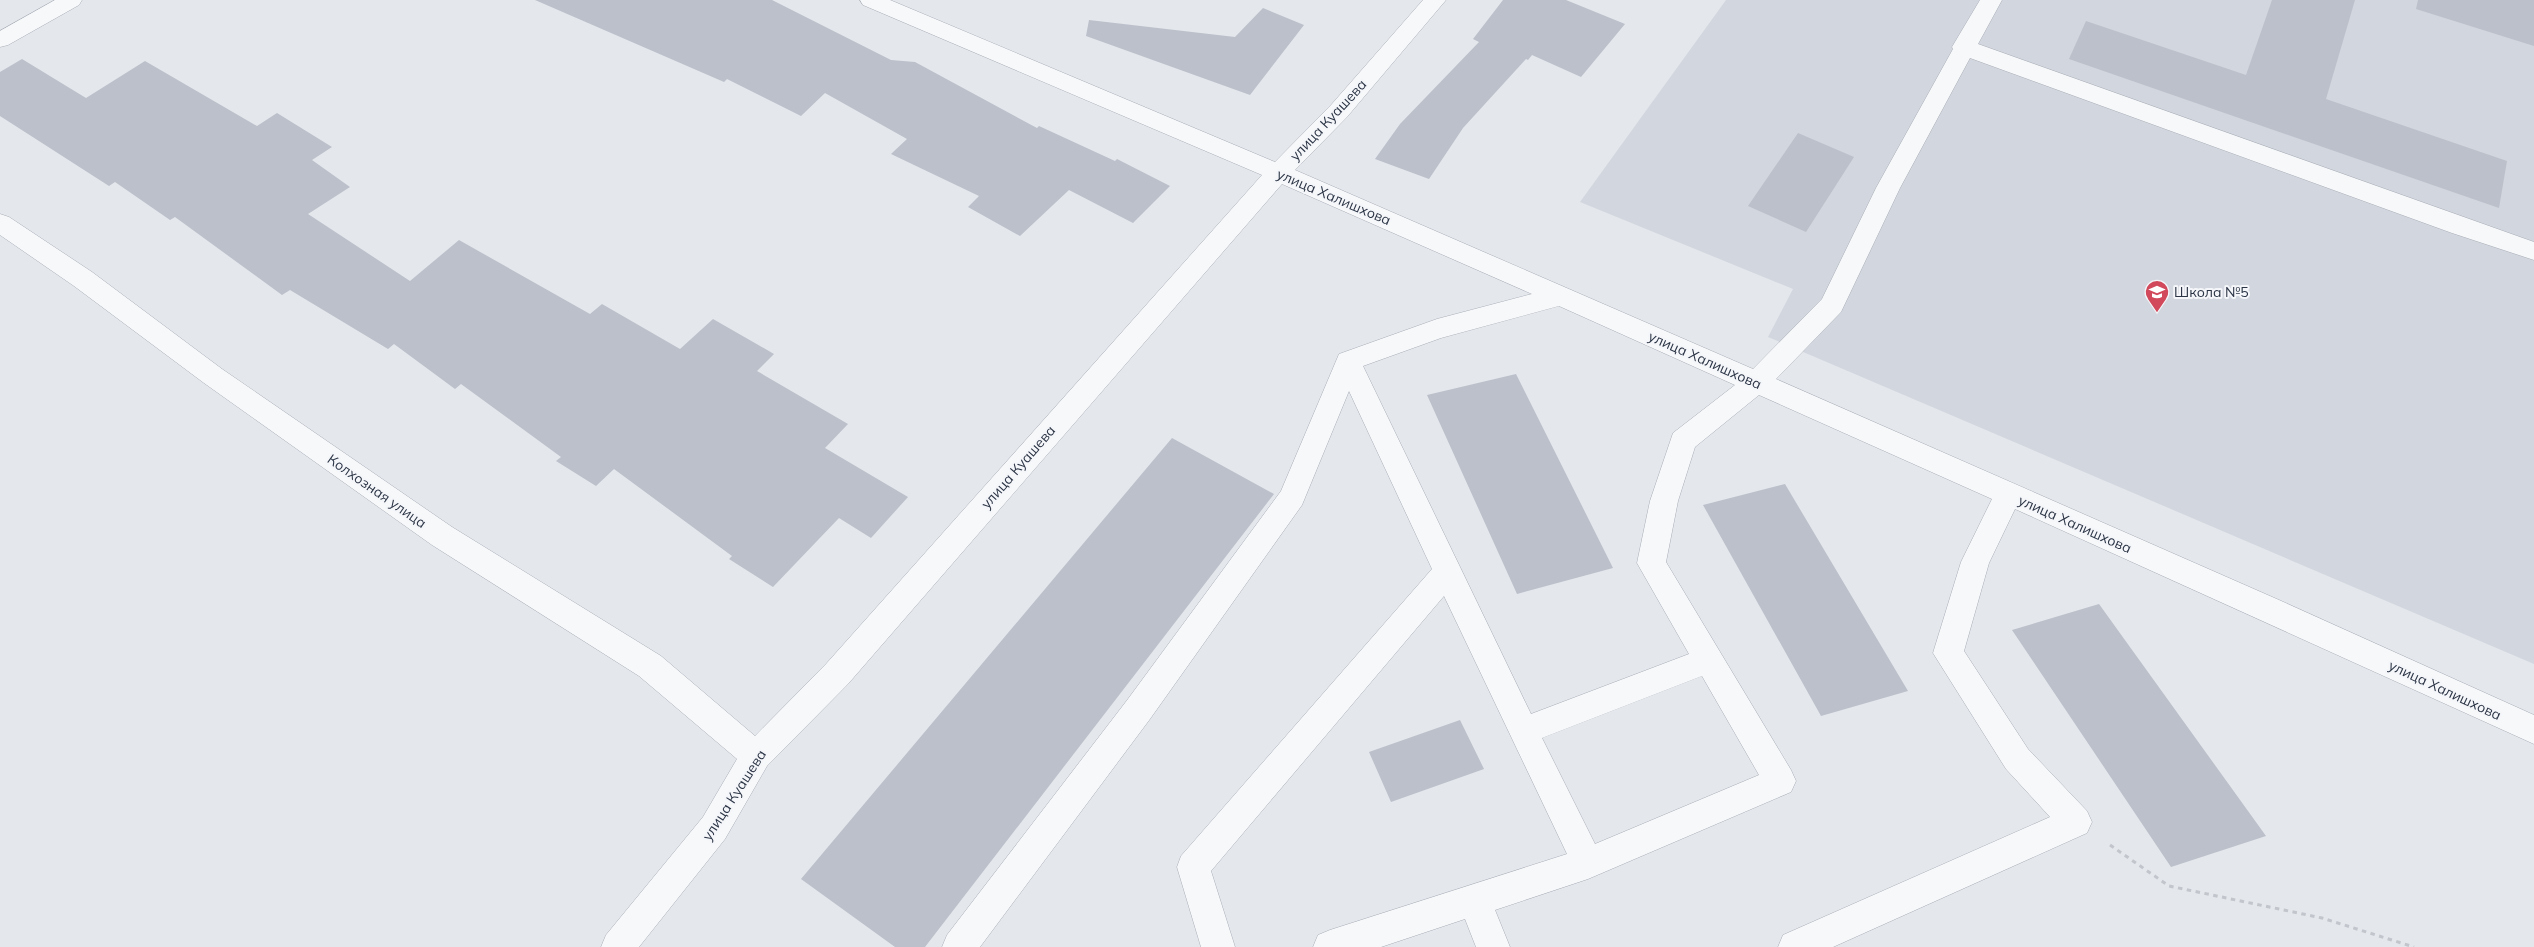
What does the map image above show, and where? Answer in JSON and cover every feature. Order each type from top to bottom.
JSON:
[{"type":"street","points":[[0,40],[71,0]]},
{"type":"street","name":"улица Халишхова","points":[[871,0],[1277,174],[1378,215],[2269,609],[2534,730]]},
{"type":"street","name":"улица Куашева","points":[[618,947],[714,828],[756,756],[837,674],[1277,174],[1339,111],[1434,0]]},
{"type":"street","points":[[1330,947],[1588,863],[1780,781],[1651,563],[1664,501],[1683,441],[1756,383],[1832,305],[1888,188],[1963,47],[1991,0]]},
{"type":"street","points":[[1963,47],[2452,224],[2534,251]]},
{"type":"street","name":"Колхозная улица","points":[[0,223],[83,279],[213,376],[442,536],[650,666],[756,756]]},
{"type":"street","points":[[959,947],[1139,709],[1292,497],[1348,361],[1437,329],[1561,296]]},
{"type":"street","points":[[1348,361],[1523,731],[1588,863]]},
{"type":"street","points":[[1795,947],[2076,822],[2017,759],[1948,653],[1974,562],[2009,494]]},
{"type":"street","points":[[1218,947],[1193,867],[1448,571]]},
{"type":"street","points":[[1523,731],[1708,660]]},
{"type":"street","points":[[1474,900],[1493,947]]},
{"type":"path","points":[[2076,822],[2168,886],[2322,918],[2414,947]]},
{"type":"shaded area","name":"Школа №5","points":[[1726,0],[2534,0],[2534,664],[1768,337],[1793,289],[1580,202]]},
{"type":"building","points":[[535,0],[772,0],[891,60],[915,62],[1037,128],[1039,126],[1115,161],[1117,159],[1170,186],[1133,223],[1069,190],[1020,236],[968,207],[979,196],[891,154],[907,139],[825,93],[801,116],[727,79],[724,82]]},
{"type":"building","points":[[1503,0],[1566,0],[1625,24],[1581,77],[1532,55],[1528,60],[1526,59],[1463,128],[1429,179],[1375,159],[1400,124],[1479,42],[1473,39]]},
{"type":"building","points":[[2272,0],[2355,0],[2326,99],[2507,161],[2499,208],[2069,59],[2086,21],[2246,75]]},
{"type":"building","points":[[2418,0],[2534,0],[2534,46],[2416,9]]},
{"type":"building","points":[[1263,8],[1304,25],[1250,95],[1086,36],[1089,20],[1235,37]]},
{"type":"building","points":[[22,59],[86,98],[145,61],[257,126],[277,113],[332,147],[312,160],[350,187],[308,214],[410,281],[459,240],[590,314],[602,304],[680,349],[713,319],[774,354],[757,371],[848,424],[825,448],[908,497],[871,538],[839,518],[773,587],[729,559],[732,556],[614,469],[596,486],[556,461],[561,457],[461,384],[455,389],[394,344],[388,349],[290,290],[282,295],[175,217],[170,220],[115,182],[109,186],[0,116],[0,72]]},
{"type":"building","points":[[1798,133],[1854,157],[1806,232],[1748,206]]},
{"type":"building","points":[[1516,374],[1613,568],[1517,594],[1427,395]]},
{"type":"building","points":[[1172,438],[1274,494],[925,947],[895,947],[801,879]]},
{"type":"building","points":[[1785,484],[1908,691],[1821,716],[1703,505]]},
{"type":"building","points":[[2099,604],[2266,836],[2171,867],[2012,630]]},
{"type":"building","points":[[1460,720],[1484,769],[1391,802],[1369,752]]},
{"type":"place","name":"Школа №5","points":[[2157,313]]}]
